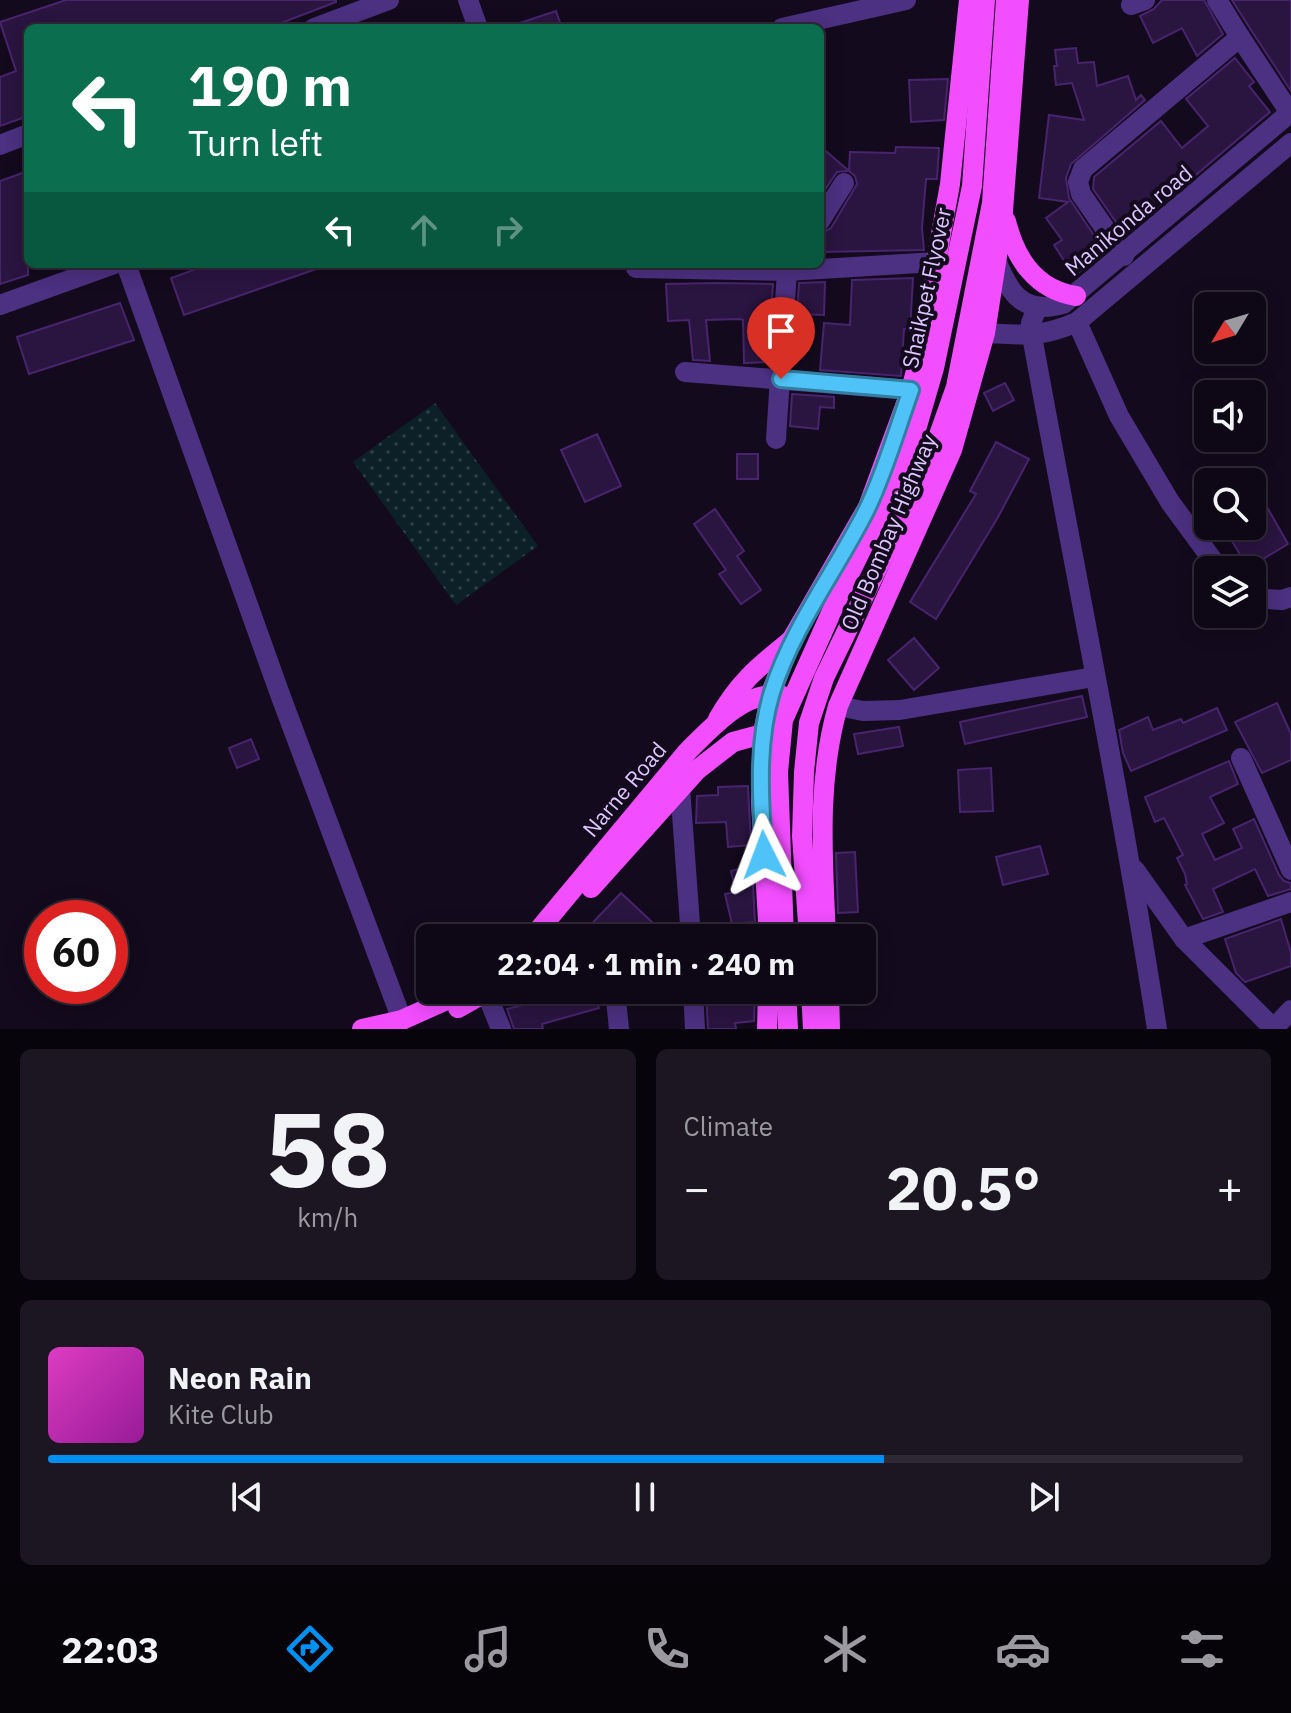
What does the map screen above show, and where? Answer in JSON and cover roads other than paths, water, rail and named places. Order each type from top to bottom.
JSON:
[{"type":"main road","points":[[773,924],[761,801],[763,734],[771,693],[792,639],[868,507],[911,390],[932,309],[936,262],[950,184],[969,0]]},
{"type":"main road","name":"Shaikpet Flyover","points":[[774,924],[778,772],[783,720],[840,593],[910,450],[934,368],[972,186],[985,0]]},
{"type":"main road","points":[[808,924],[802,836],[809,723],[824,678],[930,460],[956,387],[992,203],[1006,0]]},
{"type":"main road","name":"Old Bombay Highway","points":[[825,924],[821,813],[828,742],[838,706],[952,450],[985,333],[1003,209],[1019,0]]},
{"type":"main road","points":[[1003,209],[1018,256],[1030,272],[1057,293],[1076,296]]},
{"type":"main road","points":[[714,726],[733,691],[792,639]]},
{"type":"main road","points":[[771,693],[838,706]]},
{"type":"main road","name":"Narne Road","points":[[544,924],[687,752],[714,726],[749,700],[771,693]]},
{"type":"main road","name":"Narne Road","points":[[562,924],[697,770],[733,742],[763,734]]},
{"type":"main road","points":[[362,1029],[407,1024],[448,1013],[462,1004]]},
{"type":"main road","points":[[767,1029],[768,1004]]},
{"type":"main road","points":[[787,1004],[788,1029]]},
{"type":"main road","points":[[812,1004],[813,1029]]},
{"type":"main road","points":[[829,1004],[830,1029]]},
{"type":"street","points":[[325,24],[389,0]]},
{"type":"street","points":[[468,0],[477,24]]},
{"type":"street","points":[[800,24],[906,0]]},
{"type":"street","points":[[1217,0],[1290,113]]},
{"type":"street","points":[[1124,256],[1081,194],[1079,176],[1083,169],[1240,37]]},
{"type":"street","name":"Manikonda road","points":[[1037,308],[1063,304],[1076,296],[1290,113]]},
{"type":"street","points":[[0,145],[24,136]]},
{"type":"street","name":"Manikonda road","points":[[985,333],[1032,336],[1052,333],[1077,322],[1291,143]]},
{"type":"street","points":[[824,215],[844,183]]},
{"type":"street","points":[[824,267],[936,262]]},
{"type":"street","points":[[997,262],[1013,292],[1023,302],[1037,308],[1031,323],[1032,336],[1131,866],[1157,1029]]},
{"type":"street","points":[[0,305],[103,268]]},
{"type":"street","points":[[127,268],[286,712],[407,1024]]},
{"type":"street","points":[[636,268],[790,268],[776,439]]},
{"type":"street","points":[[1077,322],[1119,416],[1170,502],[1210,556]]},
{"type":"street","points":[[685,372],[911,390]]},
{"type":"street","points":[[1266,599],[1291,597]]},
{"type":"street","points":[[838,706],[863,711],[900,710],[1094,677]]},
{"type":"street","points":[[1241,758],[1291,870]]},
{"type":"street","points":[[680,787],[689,924]]},
{"type":"street","points":[[1131,866],[1184,939],[1274,1029],[1291,1010]]},
{"type":"street","points":[[1184,939],[1291,902]]},
{"type":"street","points":[[488,1004],[501,1029]]},
{"type":"street","points":[[616,1004],[619,1029]]},
{"type":"street","points":[[694,1004],[695,1029]]}]
